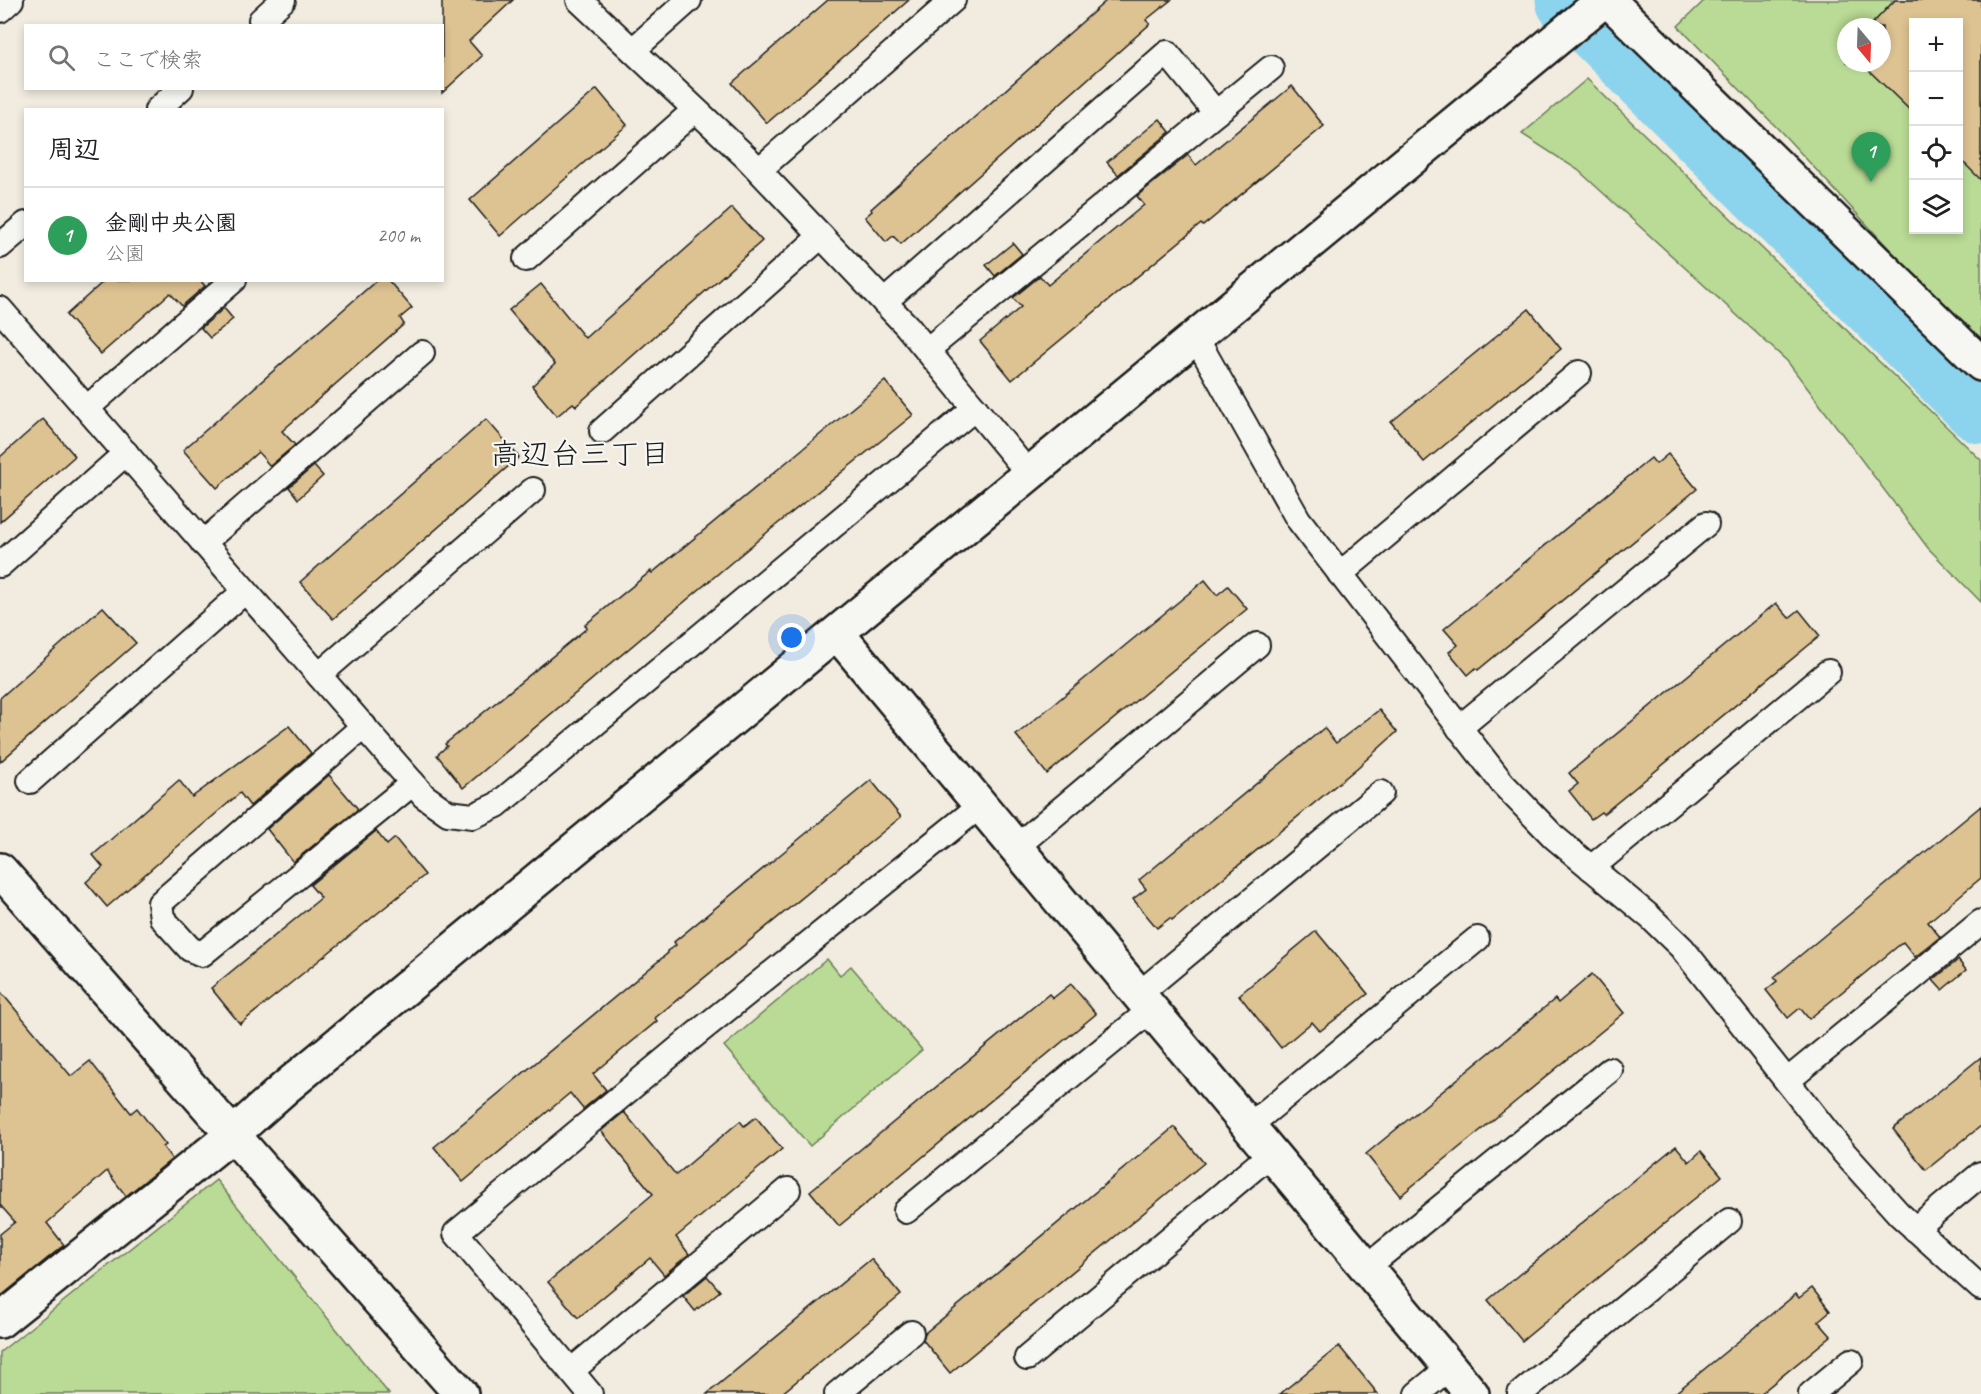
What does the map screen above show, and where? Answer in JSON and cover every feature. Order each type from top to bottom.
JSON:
[{"type":"street","points":[[0,1321],[231,1135],[1606,0],[1981,364]]},
{"type":"street","points":[[837,633],[1472,1394]]},
{"type":"street","points":[[0,870],[461,1394]]},
{"type":"lane","points":[[0,10],[11,0]]},
{"type":"lane","points":[[261,20],[284,0]]},
{"type":"lane","points":[[579,0],[759,170],[927,350],[1030,475]]},
{"type":"lane","points":[[633,50],[689,0]]},
{"type":"lane","points":[[759,170],[953,0]]},
{"type":"lane","points":[[884,302],[1167,53],[1216,113]]},
{"type":"lane","points":[[927,350],[1271,68]]},
{"type":"lane","points":[[159,108],[179,90]]},
{"type":"lane","points":[[526,259],[695,110]]},
{"type":"lane","points":[[0,246],[24,226]]},
{"type":"lane","points":[[602,431],[821,236]]},
{"type":"lane","points":[[87,408],[232,282]]},
{"type":"lane","points":[[2,316],[87,408],[424,796],[448,813],[473,816],[497,805],[975,408]]},
{"type":"lane","points":[[1196,338],[1298,519],[1503,784],[1554,837],[1650,917],[1682,948],[1838,1146],[1899,1214],[1981,1288]]},
{"type":"lane","points":[[203,543],[422,352]]},
{"type":"lane","points":[[1340,574],[1579,373]]},
{"type":"lane","points":[[0,565],[126,453]]},
{"type":"lane","points":[[319,675],[533,489]]},
{"type":"lane","points":[[1459,728],[1706,524]]},
{"type":"lane","points":[[30,781],[245,591]]},
{"type":"lane","points":[[1016,847],[1257,645]]},
{"type":"lane","points":[[1591,868],[1828,672]]},
{"type":"lane","points":[[363,726],[160,903],[162,918],[190,949],[202,954],[413,783]]},
{"type":"lane","points":[[906,1211],[1381,793]]},
{"type":"lane","points":[[590,1394],[456,1233],[696,1034],[981,805]]},
{"type":"lane","points":[[1787,1081],[1981,922]]},
{"type":"lane","points":[[1249,1126],[1477,939]]},
{"type":"lane","points":[[1367,1267],[1610,1070]]},
{"type":"lane","points":[[1027,1358],[1272,1153]]},
{"type":"lane","points":[[1915,1229],[1981,1174]]},
{"type":"lane","points":[[571,1371],[788,1190]]},
{"type":"lane","points":[[1520,1394],[1729,1221]]},
{"type":"lane","points":[[837,1394],[911,1333]]},
{"type":"lane","points":[[1810,1394],[1851,1361]]},
{"type":"lane","points":[[1417,1394],[1450,1367]]},
{"type":"green space","points":[[1705,0],[1981,0],[1981,339],[1919,281],[1784,135],[1678,26]]},
{"type":"green space","points":[[1587,79],[1981,460],[1981,602],[1928,548],[1787,361],[1578,170],[1522,134]]},
{"type":"green space","points":[[827,959],[840,975],[851,966],[922,1050],[810,1146],[724,1046]]},
{"type":"green space","points":[[216,1180],[389,1394],[0,1394],[0,1352]]},
{"type":"building","points":[[442,0],[513,0],[469,41],[482,56],[442,93],[444,90],[444,24],[442,24]]},
{"type":"building","points":[[828,0],[909,0],[767,123],[732,83]]},
{"type":"building","points":[[1107,0],[1171,0],[1146,20],[1150,24],[901,244],[893,236],[886,242],[865,217],[872,211],[871,209]]},
{"type":"building","points":[[1895,0],[1981,0],[1981,180],[1963,162],[1963,18],[1909,18],[1909,109],[1870,72],[1891,72],[1891,18],[1878,18]]},
{"type":"building","points":[[1292,86],[1324,126],[1012,380],[980,341],[1021,307],[1013,298],[1040,276],[1048,285],[1144,205],[1137,196],[1188,155],[1196,165]]},
{"type":"building","points":[[597,89],[627,125],[500,236],[470,200]]},
{"type":"building","points":[[1160,119],[1170,132],[1118,175],[1107,162]]},
{"type":"building","points":[[732,208],[762,241],[576,406],[573,403],[557,416],[532,386],[555,364],[509,310],[541,284],[585,338]]},
{"type":"building","points":[[1013,243],[1022,254],[995,276],[986,265]]},
{"type":"building","points":[[103,282],[202,282],[205,286],[182,306],[170,293],[101,354],[66,315]]},
{"type":"building","points":[[375,282],[390,282],[412,308],[400,318],[404,324],[282,431],[295,445],[270,466],[258,452],[217,488],[183,450]]},
{"type":"building","points":[[224,308],[233,319],[210,338],[201,328]]},
{"type":"building","points":[[1529,309],[1561,349],[1424,462],[1391,422]]},
{"type":"building","points":[[885,381],[913,415],[770,530],[463,788],[437,755],[447,746],[445,744],[587,628],[585,625],[651,571],[652,573]]},
{"type":"building","points":[[43,419],[75,456],[0,522],[0,457]]},
{"type":"building","points":[[486,419],[519,457],[333,619],[300,582]]},
{"type":"building","points":[[1668,454],[1697,489],[1478,670],[1476,668],[1468,675],[1449,652],[1458,645],[1444,629],[1651,458],[1656,464]]},
{"type":"building","points":[[314,466],[323,476],[298,499],[289,487]]},
{"type":"building","points":[[1205,580],[1217,595],[1228,586],[1247,609],[1047,774],[1016,735]]},
{"type":"building","points":[[1776,603],[1789,618],[1799,610],[1820,636],[1603,814],[1601,812],[1591,819],[1569,791],[1578,784],[1569,773]]},
{"type":"building","points":[[103,607],[136,643],[0,762],[0,698]]},
{"type":"building","points":[[1379,710],[1397,732],[1357,768],[1172,920],[1170,918],[1157,928],[1133,899],[1146,889],[1139,880],[1324,728],[1336,743]]},
{"type":"building","points":[[289,726],[311,753],[250,806],[240,793],[107,907],[86,882],[103,867],[93,855],[179,780],[192,797]]},
{"type":"building","points":[[329,775],[358,809],[293,862],[267,829]]},
{"type":"building","points":[[871,780],[901,817],[655,1018],[657,1021],[593,1074],[606,1090],[583,1109],[570,1093],[463,1182],[434,1147],[668,953],[667,951],[676,945],[674,942]]},
{"type":"building","points":[[1981,806],[1981,878],[1928,922],[1940,937],[1915,957],[1903,942],[1809,1019],[1800,1008],[1788,1018],[1766,990],[1777,981],[1774,977]]},
{"type":"building","points":[[376,831],[387,845],[395,838],[425,875],[240,1024],[211,988],[321,898],[310,885]]},
{"type":"building","points":[[1316,931],[1368,994],[1320,1031],[1312,1022],[1281,1048],[1239,995]]},
{"type":"building","points":[[1958,960],[1966,970],[1942,990],[1933,980]]},
{"type":"building","points":[[1592,974],[1624,1013],[1400,1196],[1366,1154],[1555,999],[1558,1003]]},
{"type":"building","points":[[1071,984],[1096,1014],[839,1226],[810,1191],[1049,994],[1053,998]]},
{"type":"building","points":[[0,991],[71,1076],[90,1061],[131,1113],[137,1108],[166,1145],[163,1147],[172,1159],[126,1196],[107,1171],[47,1223],[64,1245],[0,1297],[0,1234],[15,1222],[0,1205]]},
{"type":"building","points":[[1981,1057],[1981,1126],[1926,1170],[1893,1129]]},
{"type":"building","points":[[624,1112],[676,1175],[740,1121],[744,1126],[756,1117],[782,1149],[676,1237],[689,1254],[664,1275],[650,1258],[578,1318],[548,1282],[653,1194],[601,1131]]},
{"type":"building","points":[[1174,1127],[1204,1163],[950,1373],[923,1340],[925,1333]]},
{"type":"building","points":[[1676,1146],[1689,1162],[1701,1151],[1722,1176],[1522,1341],[1488,1300]]},
{"type":"building","points":[[871,1259],[901,1295],[781,1394],[707,1394]]},
{"type":"building","points":[[707,1276],[720,1291],[695,1311],[683,1296]]},
{"type":"building","points":[[1812,1288],[1830,1311],[1818,1321],[1831,1336],[1760,1394],[1674,1394],[1796,1294],[1799,1298]]},
{"type":"building","points":[[1339,1346],[1378,1394],[1280,1394]]},
{"type":"waterway","points":[[1570,0],[1981,409]]},
{"type":"place","name":"金剛中央公園","points":[[1871,182]]},
{"type":"district","name":"高辺台三丁目","points":[[580,454]]}]
